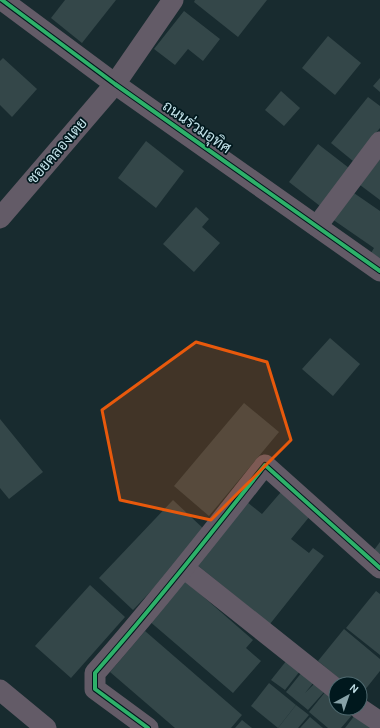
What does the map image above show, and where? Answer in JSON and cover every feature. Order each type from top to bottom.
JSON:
[{"type":"street","name":"ถนนร่วมอุทิศ","points":[[2,0],[115,84],[380,271]]},
{"type":"street","name":"ซอยคลองเตย","points":[[0,218],[115,84],[173,0]]},
{"type":"street","points":[[317,226],[380,142]]},
{"type":"street","points":[[148,728],[95,689],[95,673],[137,626],[265,465],[380,568]]},
{"type":"street","points":[[184,568],[328,683]]},
{"type":"street","points":[[0,690],[46,728]]},
{"type":"street","points":[[368,714],[380,722]]},
{"type":"highlighted area","points":[[196,342],[267,362],[291,440],[211,520],[120,500],[102,410]]},
{"type":"building","points":[[65,0],[116,0],[82,43],[51,18]]},
{"type":"building","points":[[195,0],[267,0],[238,37],[194,2]]},
{"type":"building","points":[[184,11],[220,39],[203,61],[188,49],[175,65],[154,49]]},
{"type":"building","points":[[328,36],[361,63],[335,95],[302,68]]},
{"type":"building","points":[[3,58],[37,89],[12,117],[0,105],[0,61]]},
{"type":"building","points":[[380,78],[380,92],[373,86]]},
{"type":"building","points":[[281,91],[300,108],[284,126],[265,110]]},
{"type":"building","points":[[368,97],[380,106],[380,128],[353,161],[331,143]]},
{"type":"building","points":[[146,141],[184,171],[156,208],[118,178]]},
{"type":"building","points":[[318,144],[349,168],[320,206],[289,182]]},
{"type":"building","points":[[380,159],[380,200],[360,185]]},
{"type":"building","points":[[351,191],[380,211],[380,259],[371,253],[374,248],[332,219]]},
{"type":"building","points":[[196,207],[209,219],[202,227],[220,243],[194,272],[163,244]]},
{"type":"building","points":[[330,338],[360,364],[333,396],[302,369]]},
{"type":"building","points":[[244,403],[279,432],[209,516],[174,486]]},
{"type":"building","points":[[0,419],[43,472],[9,499],[0,488]]},
{"type":"building","points":[[281,492],[310,516],[291,539],[309,553],[313,548],[324,556],[270,624],[196,564],[247,502],[262,514]]},
{"type":"building","points":[[173,500],[207,532],[133,610],[99,578]]},
{"type":"building","points":[[380,542],[380,554],[374,550]]},
{"type":"building","points":[[183,579],[253,640],[246,648],[261,661],[233,693],[148,620]]},
{"type":"building","points":[[90,585],[125,617],[71,678],[35,646]]},
{"type":"building","points":[[376,591],[380,594],[380,655],[346,628]]},
{"type":"building","points":[[344,629],[380,659],[380,671],[368,686],[368,676],[336,676],[318,661]]},
{"type":"building","points":[[145,631],[242,715],[231,728],[175,728],[110,672]]},
{"type":"building","points":[[287,660],[300,671],[285,690],[271,680]]},
{"type":"building","points":[[302,672],[314,682],[305,693],[315,683],[325,691],[308,710],[286,692]]},
{"type":"building","points":[[269,683],[296,705],[278,728],[251,706]]},
{"type":"building","points":[[326,691],[328,693],[328,716],[351,716],[341,728],[328,728],[309,712]]},
{"type":"building","points":[[296,705],[309,715],[298,728],[278,728]]},
{"type":"building","points":[[354,716],[356,716],[373,728],[345,728]]},
{"type":"building","points":[[310,717],[323,728],[300,728]]},
{"type":"building","points":[[242,720],[252,728],[235,728]]},
{"type":"cycle path","points":[[2,0],[115,84],[380,271]]},
{"type":"cycle path","points":[[148,728],[95,689],[95,673],[160,596],[265,465],[380,568]]}]
